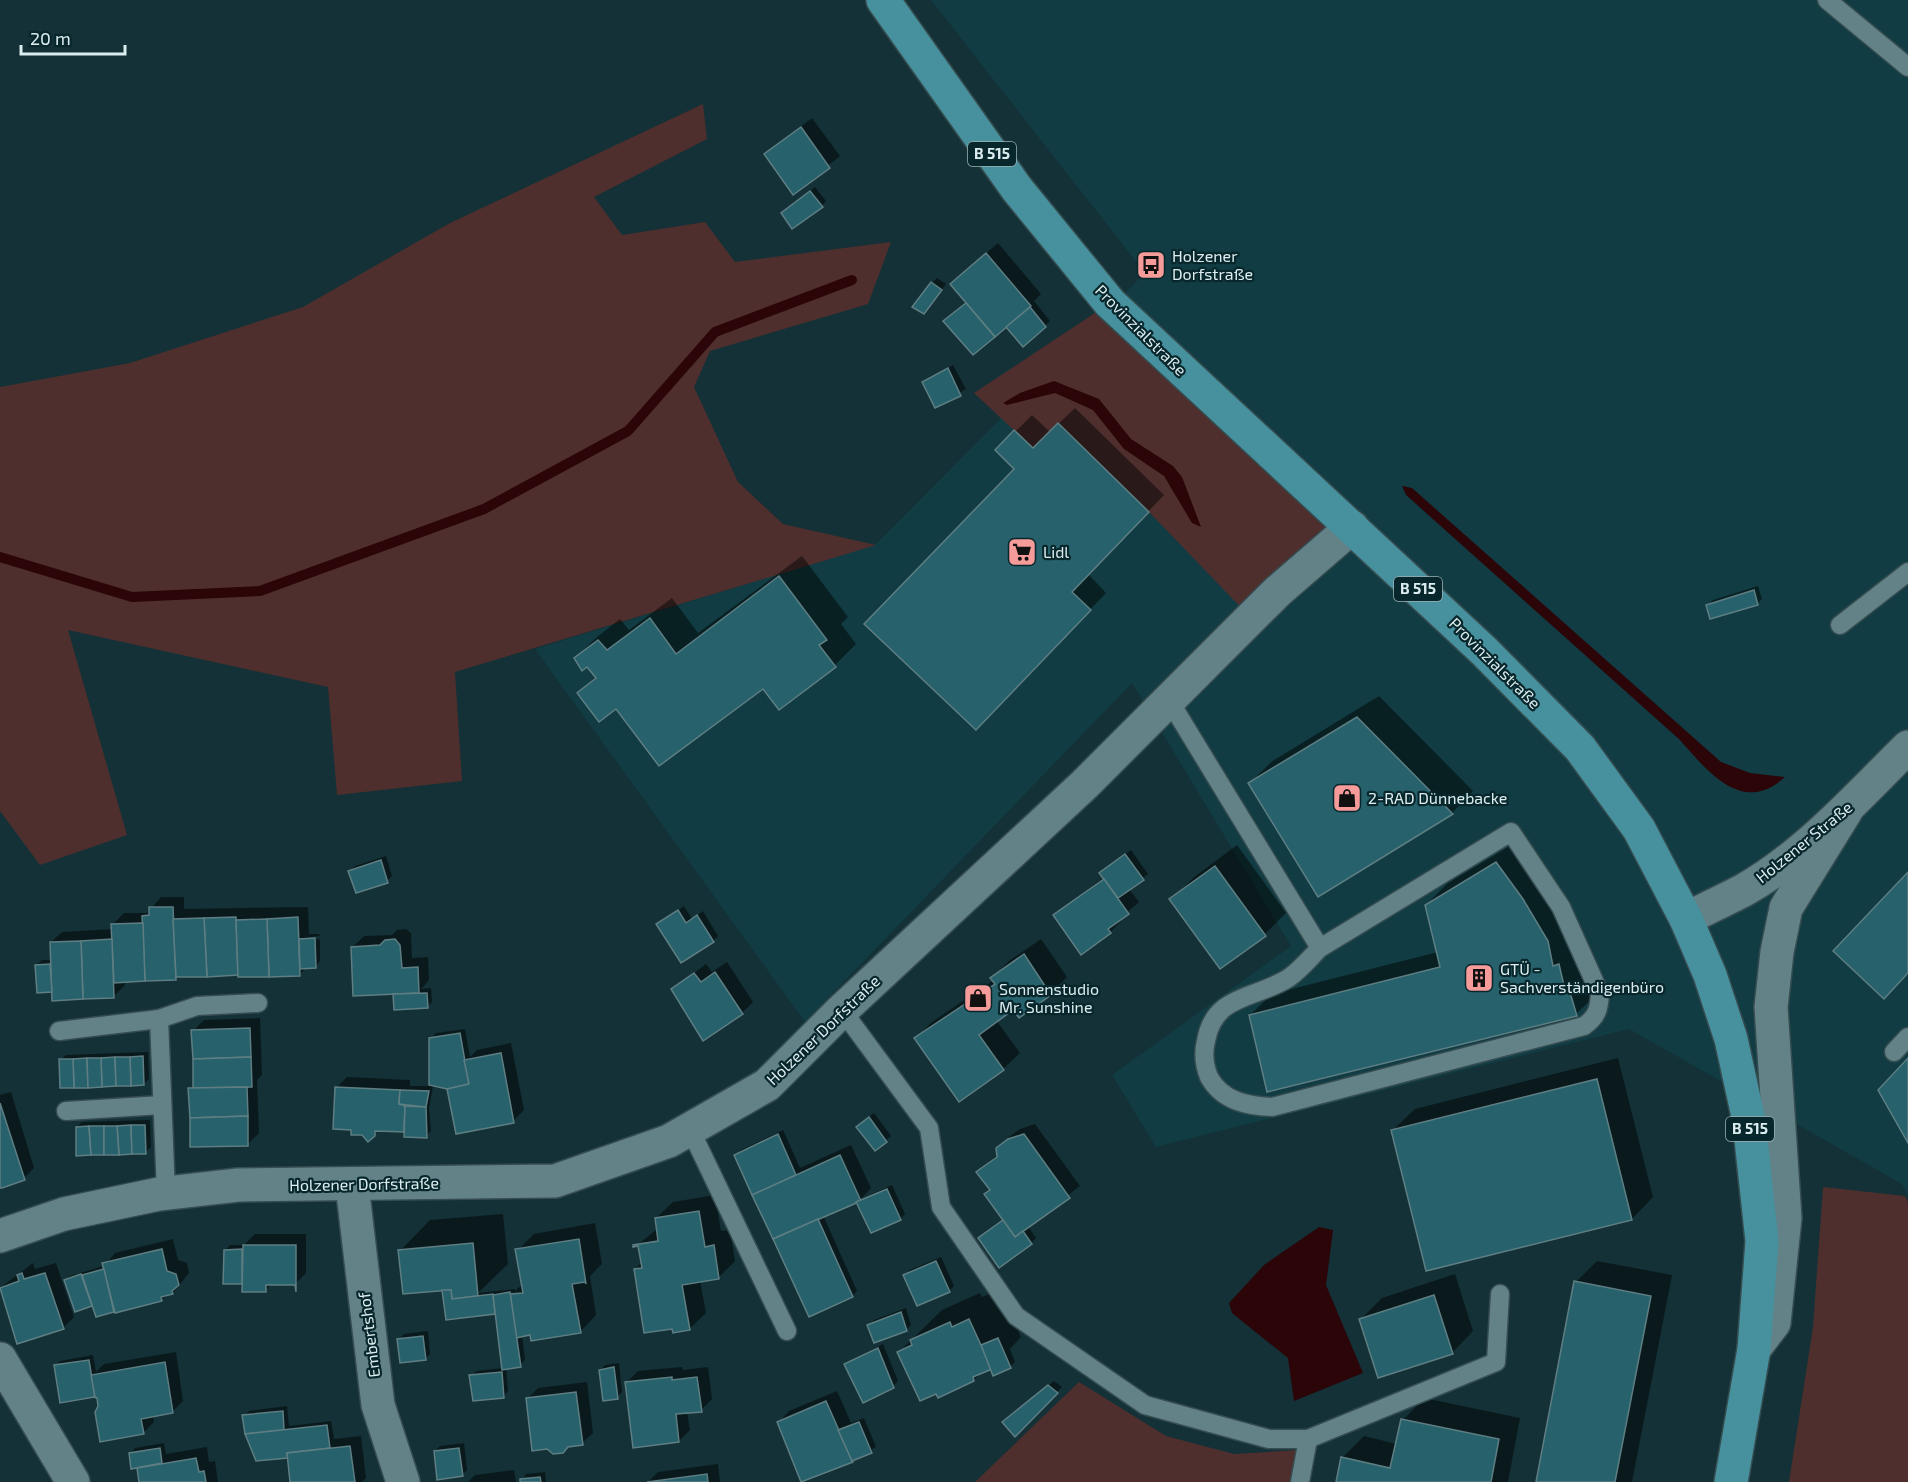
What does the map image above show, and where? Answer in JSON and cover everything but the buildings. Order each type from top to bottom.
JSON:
[{"type":"main road","name":"Provinzialstraße","points":[[883,0],[1017,189],[1110,303],[1484,651],[1580,748],[1639,829],[1686,919],[1710,975],[1731,1039],[1749,1121],[1761,1241],[1754,1348],[1731,1482]]},
{"type":"street","name":"Holzener Dorfstraße","points":[[0,1236],[64,1214],[166,1193],[238,1185],[555,1180],[669,1141],[767,1085],[842,1010],[1085,784],[1277,592],[1352,527]]},
{"type":"street","name":"Holzener Straße","points":[[1686,919],[1746,889],[1846,811],[1908,747]]},
{"type":"street","name":"Provinzialstraße","points":[[1754,1348],[1774,1323],[1785,1218],[1771,1007],[1777,952],[1786,908],[1846,811]]},
{"type":"street","name":"Embertshof","points":[[352,1185],[378,1405],[403,1482]]},
{"type":"street","points":[[0,1359],[73,1482]]},
{"type":"lane","points":[[1827,0],[1908,67]]},
{"type":"lane","points":[[1840,625],[1908,572]]},
{"type":"lane","points":[[1169,700],[1320,948]]},
{"type":"lane","points":[[1511,832],[1561,907],[1600,994],[1599,1009],[1594,1019],[1584,1026],[1272,1107],[1253,1107],[1234,1101],[1218,1090],[1209,1076],[1204,1060],[1208,1027],[1218,1012],[1235,1001],[1289,977],[1320,948],[1511,832]]},
{"type":"lane","points":[[59,1031],[159,1018],[197,1006],[258,1003]]},
{"type":"lane","points":[[842,1010],[929,1128],[941,1207],[1016,1316],[1145,1405],[1269,1440],[1308,1440],[1496,1362],[1500,1294]]},
{"type":"lane","points":[[159,1018],[166,1193]]},
{"type":"lane","points":[[1894,1052],[1908,1037]]},
{"type":"lane","points":[[66,1111],[162,1105]]},
{"type":"lane","points":[[690,1129],[787,1331]]},
{"type":"lane","points":[[1300,1482],[1308,1440]]},
{"type":"shaded area","points":[[931,0],[1908,0],[1908,1195],[1902,1184],[1629,1029],[1156,1147],[1112,1075],[1291,946],[1132,683],[805,1022],[535,649],[876,544],[1145,273]]},
{"type":"shaded area","points":[[703,104],[707,139],[594,197],[622,235],[705,222],[735,262],[891,242],[868,304],[710,351],[694,387],[738,482],[783,524],[876,545],[455,672],[462,781],[337,795],[328,687],[68,630],[127,835],[40,865],[0,811],[0,387],[130,363],[303,307],[450,223]]},
{"type":"shaded area","points":[[1110,303],[1352,527],[1251,618],[1149,512],[1058,423],[1033,448],[974,393]]},
{"type":"shaded area","points":[[1054,381],[1099,399],[1131,439],[1173,466],[1182,477],[1201,527],[1192,523],[1164,476],[1124,449],[1093,410],[1055,393],[1007,405],[1003,403],[1020,393]]},
{"type":"shaded area","points":[[1402,486],[1412,488],[1721,762],[1750,773],[1785,777],[1770,788],[1755,792],[1741,791],[1714,776],[1680,740],[1406,495]]},
{"type":"shaded area","points":[[1823,1187],[1905,1196],[1908,1202],[1908,1482],[1789,1482],[1813,1327]]},
{"type":"shaded area","points":[[1319,1227],[1333,1230],[1326,1285],[1363,1373],[1294,1401],[1288,1358],[1232,1313],[1229,1303],[1264,1265]]},
{"type":"shaded area","points":[[1079,1382],[1166,1436],[1234,1454],[1298,1450],[1292,1482],[975,1482]]},
{"type":"waterway","points":[[0,557],[132,597],[260,591],[484,509],[628,431],[715,332],[852,280]]},
{"type":"place","name":"Holzener Dorfstraße","points":[[1151,265]]},
{"type":"place","name":"Lidl","points":[[1022,552]]},
{"type":"place","name":"2-RAD Dünnebacke","points":[[1347,798]]},
{"type":"place","name":"GTÜ - Sachverständigenbüro","points":[[1479,978]]},
{"type":"place","name":"Sonnenstudio Mr. Sunshine","points":[[978,998]]}]
